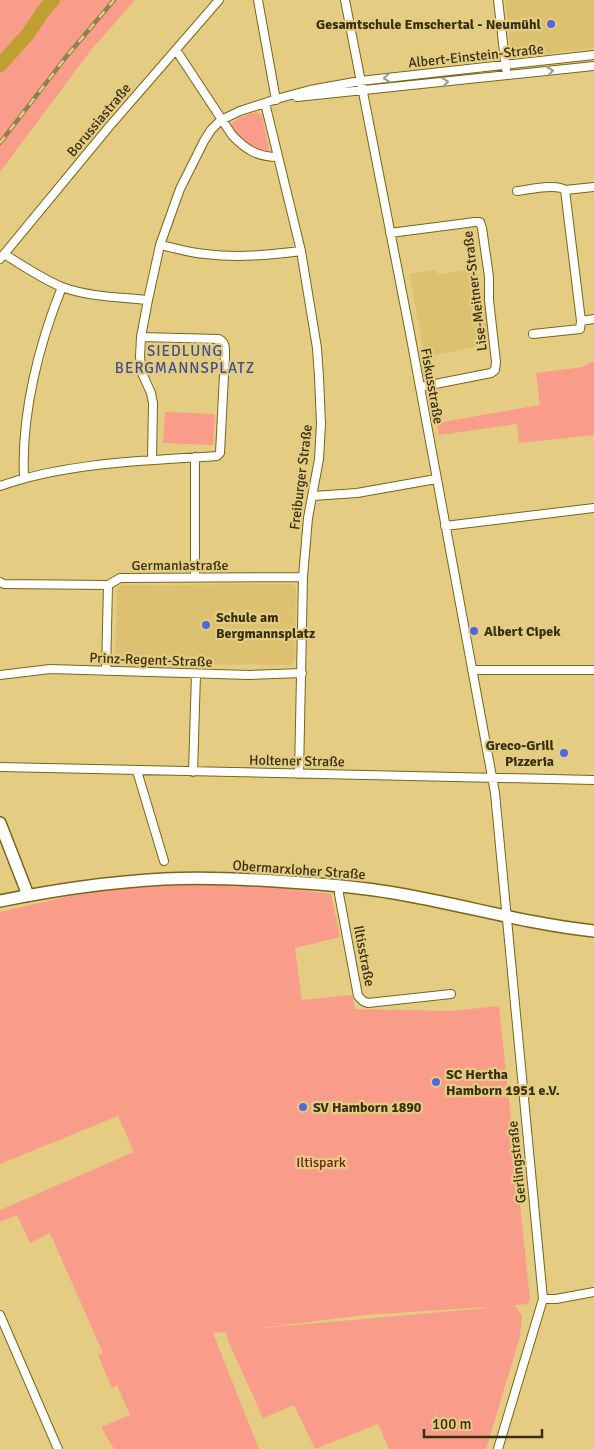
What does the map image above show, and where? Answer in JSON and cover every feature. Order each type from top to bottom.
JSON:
[{"type":"street","name":"Borussiastraße","points":[[2,256],[108,128],[219,0]]},
{"type":"street","points":[[152,459],[153,404],[151,392],[142,373],[140,337],[160,245],[180,189],[197,153],[211,130],[221,120],[240,111],[278,99],[258,0]]},
{"type":"street","name":"Fiskusstraße","points":[[345,0],[420,387],[492,778]]},
{"type":"street","points":[[498,0],[506,76]]},
{"type":"street","points":[[176,50],[232,136],[243,146],[259,155],[278,157]]},
{"type":"street","name":"Albert-Einstein-Straße","points":[[278,99],[310,90],[360,81],[594,55]]},
{"type":"street","name":"Albert-Einstein-Straße","points":[[278,99],[594,66]]},
{"type":"street","name":"Freiburger Straße","points":[[265,103],[301,251],[317,348],[319,377],[321,424],[318,460],[307,526],[303,577],[299,774]]},
{"type":"street","points":[[516,191],[556,186],[565,190],[594,187]]},
{"type":"street","points":[[533,334],[580,329],[581,321],[565,190]]},
{"type":"street","name":"Lise-Meitner-Straße","points":[[390,233],[475,222],[480,222],[482,228],[489,277],[488,300],[496,362],[495,370],[491,373],[420,387]]},
{"type":"street","points":[[160,245],[204,254],[229,256],[276,255],[301,251]]},
{"type":"street","points":[[2,256],[62,287],[118,298],[148,300]]},
{"type":"street","points":[[24,478],[28,418],[40,351],[62,287]]},
{"type":"street","points":[[581,321],[594,319]]},
{"type":"street","points":[[0,486],[24,478],[88,466],[152,459],[217,456],[220,453],[225,346],[223,341],[219,339],[140,337]]},
{"type":"street","points":[[195,457],[195,577]]},
{"type":"street","points":[[313,496],[357,492],[436,479]]},
{"type":"street","points":[[445,526],[594,508]]},
{"type":"street","name":"Germaniastraße","points":[[0,582],[4,584],[108,585],[120,578],[303,577]]},
{"type":"street","points":[[106,670],[108,585]]},
{"type":"street","name":"Prinz-Regent-Straße","points":[[0,675],[50,670],[106,670],[196,674],[302,673]]},
{"type":"street","points":[[472,670],[594,670]]},
{"type":"street","points":[[193,772],[196,674]]},
{"type":"street","name":"Holtener Straße","points":[[0,767],[594,780]]},
{"type":"street","points":[[137,771],[164,861]]},
{"type":"street","name":"Gerlingstraße","points":[[492,778],[543,1299],[498,1449]]},
{"type":"street","points":[[0,823],[28,895]]},
{"type":"street","name":"Obermarxloher Straße","points":[[0,901],[114,882],[169,879],[256,880],[392,892],[557,927],[594,931]]},
{"type":"street","name":"Iltisstraße","points":[[340,886],[339,894],[358,996],[363,1002],[451,994]]},
{"type":"street","points":[[543,1299],[556,1299],[594,1292]]},
{"type":"street","points":[[0,1315],[58,1449]]},
{"type":"shaded area","name":"Gesamtschule Emschertal - Neumühl","points":[[505,0],[594,0],[594,48],[516,56],[511,49]]},
{"type":"shaded area","points":[[476,268],[479,286],[482,286],[490,344],[425,357],[409,274],[436,269],[437,275]]},
{"type":"shaded area","name":"Schule am Bergmannsplatz","points":[[290,584],[295,586],[296,589],[295,661],[290,665],[118,664],[115,660],[117,590],[121,585]]},
{"type":"green space","points":[[0,0],[135,0],[91,50],[0,172]]},
{"type":"green space","points":[[255,112],[262,115],[270,154],[259,151],[246,143],[232,129],[231,124],[239,118]]},
{"type":"green space","points":[[594,362],[594,435],[519,443],[517,424],[439,435],[437,423],[540,405],[536,373],[583,367]]},
{"type":"green space","points":[[165,412],[215,414],[213,445],[163,443]]},
{"type":"green space","name":"Iltispark","points":[[161,884],[256,885],[331,894],[340,937],[295,948],[302,1000],[352,995],[355,1009],[450,1011],[499,1006],[530,1299],[528,1304],[515,1305],[522,1316],[520,1337],[486,1449],[389,1449],[378,1424],[315,1449],[294,1405],[263,1418],[229,1343],[226,1332],[213,1333],[259,1449],[114,1449],[101,1427],[130,1415],[117,1385],[112,1388],[98,1355],[103,1353],[50,1233],[30,1243],[17,1215],[0,1222],[0,1210],[134,1152],[118,1116],[0,1164],[0,912],[93,891]],"holes":[[[486,1308],[252,1329],[365,1315]]]},
{"type":"waterway","points":[[0,65],[28,34],[53,0]]},
{"type":"railway","points":[[0,143],[66,57],[114,0]]},
{"type":"place","name":"Gesamtschule Emschertal - Neumühl","points":[[551,24]]},
{"type":"place","name":"Schule am Bergmannsplatz","points":[[206,625]]},
{"type":"place","name":"Albert Cipek","points":[[474,631]]},
{"type":"place","name":"Greco-Grill Pizzeria","points":[[564,753]]},
{"type":"place","name":"SC Hertha Hamborn 1951 e.V.","points":[[436,1082]]},
{"type":"place","name":"SV Hamborn 1890","points":[[303,1107]]},
{"type":"district","name":"SIEDLUNG BERGMANNSPLATZ","points":[[185,360]]}]
